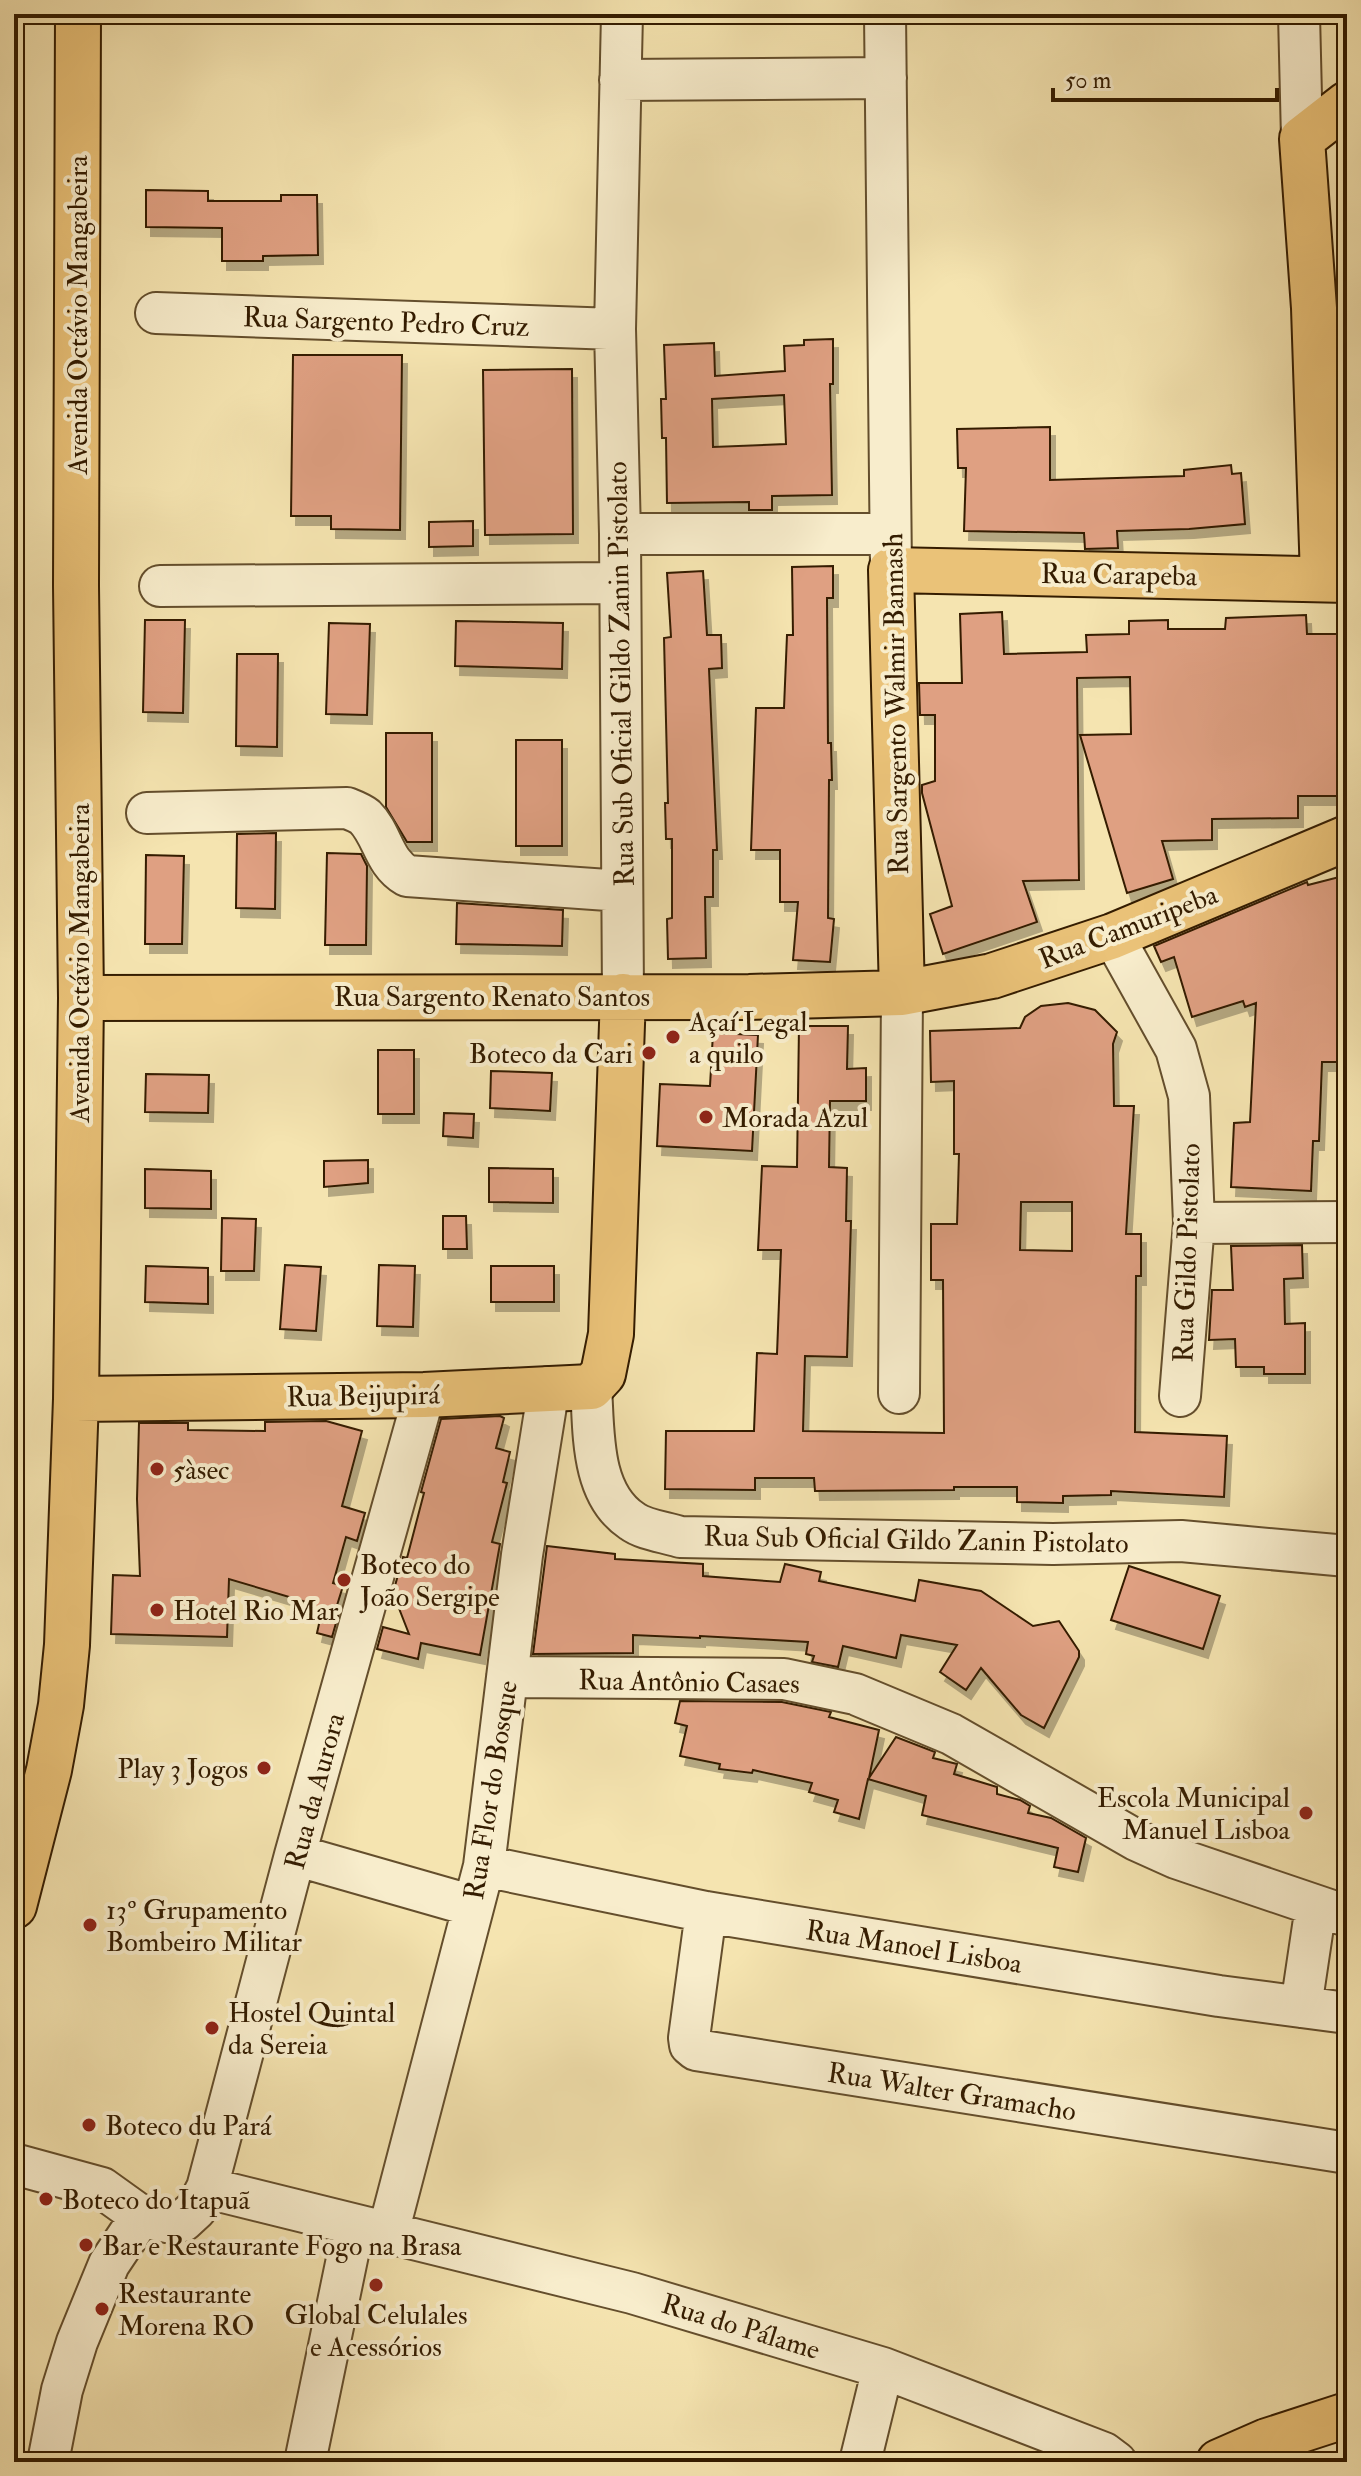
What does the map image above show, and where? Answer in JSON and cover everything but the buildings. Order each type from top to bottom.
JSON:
[{"type":"main road","name":"Avenida Octávio Mangabeira","points":[[14,1906],[49,1770],[61,1705],[67,1645],[76,1399],[81,998],[76,586],[78,14]]},
{"type":"main road","points":[[1335,579],[1334,460],[1302,139],[1347,104]]},
{"type":"main road","name":"Rua Carapeba","points":[[891,552],[1335,579]]},
{"type":"main road","name":"Rua Sargento Walmir Bannash","points":[[891,552],[902,993]]},
{"type":"main road","name":"Rua Camuripeba","points":[[902,993],[992,976],[1113,936],[1347,838]]},
{"type":"main road","name":"Rua Sargento Renato Santos","points":[[81,998],[749,997],[902,993]]},
{"type":"main road","name":"Rua Sub Oficial Gildo Zanin Pistolato","points":[[570,1387],[603,1374],[611,1334],[623,996]]},
{"type":"main road","name":"Rua Beijupirá","points":[[76,1399],[424,1395],[570,1387]]},
{"type":"main road","points":[[1219,2462],[1267,2441],[1347,2415]]},
{"type":"street","name":"Rua Sub Oficial Gildo Zanin Pistolato","points":[[622,14],[615,329],[620,534],[623,996]]},
{"type":"street","name":"Rua Sargento Walmir Bannash","points":[[885,14],[891,552]]},
{"type":"street","points":[[1299,14],[1302,139]]},
{"type":"street","points":[[620,80],[886,78]]},
{"type":"street","name":"Rua Sargento Pedro Cruz","points":[[156,313],[615,329]]},
{"type":"street","name":"Rua Carapeba","points":[[620,534],[891,552]]},
{"type":"street","points":[[160,586],[619,583]]},
{"type":"street","points":[[147,813],[347,808],[364,816],[389,861],[407,876],[622,891]]},
{"type":"street","name":"Rua Gildo Pistolato","points":[[1113,936],[1176,1049],[1189,1096],[1194,1223],[1180,1396]]},
{"type":"street","name":"Rua Sargento Walmir Bannash","points":[[899,1393],[902,993]]},
{"type":"street","points":[[1194,1223],[1347,1222]]},
{"type":"street","name":"Rua Sub Oficial Gildo Zanin Pistolato","points":[[570,1387],[596,1444],[603,1485],[616,1505],[632,1522],[680,1537],[1053,1544],[1181,1541],[1347,1556]]},
{"type":"street","name":"Rua Flor do Bosque","points":[[305,2462],[371,2229],[484,1866],[522,1555],[570,1387]]},
{"type":"street","name":"Rua da Aurora","points":[[207,2188],[295,1855],[424,1395]]},
{"type":"street","name":"Rua Antônio Casaes","points":[[507,1677],[784,1679],[855,1694],[951,1734],[1136,1840],[1176,1858],[1332,1911]]},
{"type":"street","points":[[295,1855],[473,1906]]},
{"type":"street","name":"Rua Manoel Lisboa","points":[[484,1866],[706,1912],[1204,1994],[1347,2013]]},
{"type":"street","points":[[1301,2007],[1332,1911]]},
{"type":"street","name":"Rua Walter Gramacho","points":[[706,1912],[689,2038],[690,2045],[696,2050],[1347,2153]]},
{"type":"street","points":[[14,2164],[102,2188],[141,2216],[167,2222],[183,2221],[196,2209],[207,2188]]},
{"type":"street","name":"Rua do Pálame","points":[[207,2188],[632,2293],[883,2368],[1104,2453],[1116,2462]]},
{"type":"street","points":[[48,2462],[62,2390],[77,2342],[109,2264],[141,2216]]},
{"type":"street","points":[[860,2462],[883,2368]]},
{"type":"place","name":"Açaí Legal a quilo","points":[[673,1037]]},
{"type":"place","name":"Boteco da Cari","points":[[649,1053]]},
{"type":"place","name":"Morada Azul","points":[[706,1117]]},
{"type":"place","name":"5àsec","points":[[157,1469]]},
{"type":"place","name":"Boteco do João Sergipe","points":[[344,1580]]},
{"type":"place","name":"Hotel Rio Mar","points":[[157,1610]]},
{"type":"place","name":"Play 3 Jogos","points":[[264,1768]]},
{"type":"place","name":"Escola Municipal Manuel Lisboa","points":[[1306,1813]]},
{"type":"place","name":"13º Grupamento Bombeiro Militar","points":[[90,1925]]},
{"type":"place","name":"Hostel Quintal da Sereia","points":[[212,2028]]},
{"type":"place","name":"Boteco du Pará","points":[[89,2125]]},
{"type":"place","name":"Boteco do Itapuã","points":[[46,2199]]},
{"type":"place","name":"Bar e Restaurante Fogo na Brasa","points":[[86,2245]]},
{"type":"place","name":"Global Celulales e Acessórios","points":[[376,2285]]},
{"type":"place","name":"Restaurante Morena RO","points":[[102,2309]]}]
